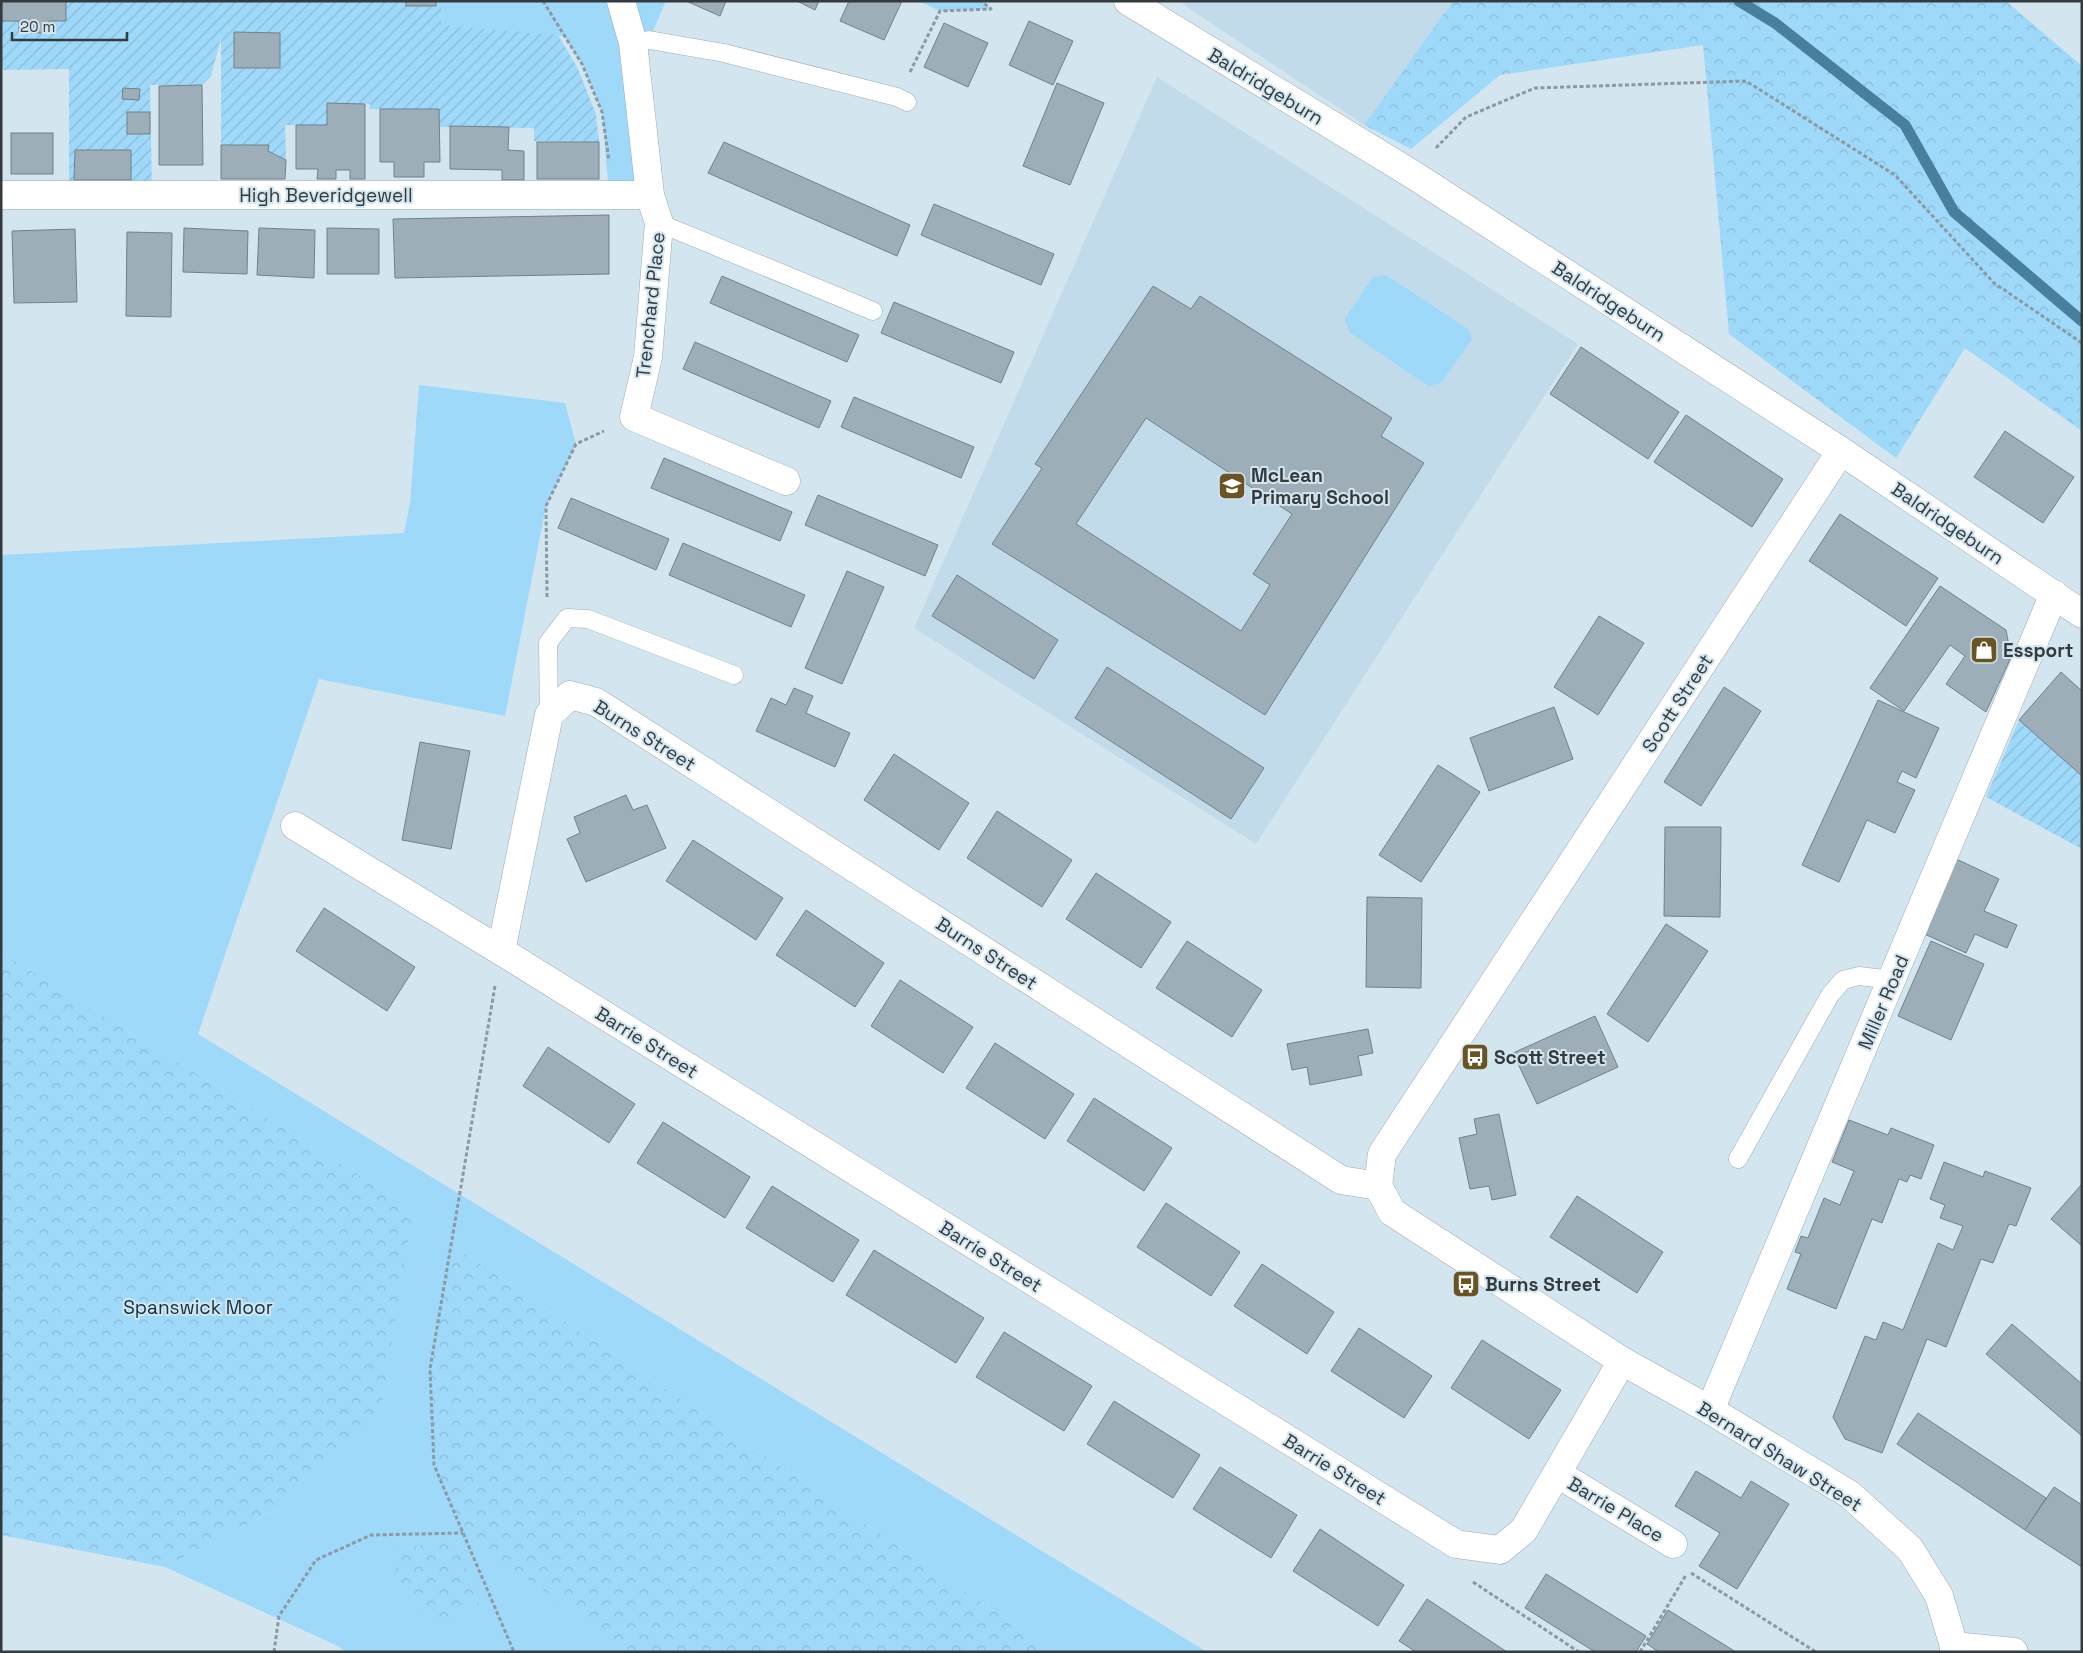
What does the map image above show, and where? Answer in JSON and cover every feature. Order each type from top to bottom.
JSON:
[{"type":"street","name":"Trenchard Place","points":[[621,1],[633,43],[650,195],[658,223],[648,357],[634,417]]},
{"type":"street","name":"Baldridgeburn","points":[[1128,1],[1412,174],[1841,451],[2082,614]]},
{"type":"street","name":"High Beveridgewell","points":[[1,195],[650,195]]},
{"type":"street","points":[[634,417],[786,481]]},
{"type":"street","name":"Scott Street","points":[[1378,1186],[1382,1154],[1841,451]]},
{"type":"street","name":"Miller Road","points":[[1710,1410],[2054,594]]},
{"type":"street","name":"Burns Street","points":[[548,716],[570,694],[596,702],[1341,1180],[1378,1186]]},
{"type":"street","points":[[501,951],[548,716]]},
{"type":"street","name":"Barrie Street","points":[[295,826],[501,951],[1456,1544],[1500,1550],[1524,1530],[1622,1361]]},
{"type":"street","points":[[1378,1186],[1392,1212],[1622,1361]]},
{"type":"street","name":"Bernard Shaw Street","points":[[1622,1361],[1710,1410],[1849,1494],[1910,1549],[1939,1596],[1954,1649]]},
{"type":"street","name":"Barrie Place","points":[[1558,1474],[1673,1544]]},
{"type":"street","points":[[1954,1649],[2014,1652]]},
{"type":"lane","points":[[633,43],[649,40],[724,53],[902,99]]},
{"type":"lane","points":[[658,223],[873,311]]},
{"type":"lane","points":[[548,716],[548,642],[567,618],[588,619],[734,675]]},
{"type":"lane","points":[[1738,1160],[1830,994],[1843,980],[1859,976],[1892,980]]},
{"type":"path","points":[[542,1],[582,64],[602,112],[610,173],[610,194]]},
{"type":"path","points":[[902,99],[940,11],[991,8],[982,1]]},
{"type":"path","points":[[1412,174],[1466,117],[1534,88],[1746,81],[1894,175],[1994,283],[2082,343]]},
{"type":"path","points":[[548,642],[546,506],[576,444],[634,417]]},
{"type":"path","points":[[501,951],[430,1368],[434,1465],[514,1652]]},
{"type":"path","points":[[274,1652],[278,1616],[316,1560],[371,1535],[463,1533]]},
{"type":"path","points":[[1456,1544],[1466,1578],[1579,1652]]},
{"type":"path","points":[[1640,1652],[1689,1571],[1816,1652]]},
{"type":"shaded area","points":[[1178,1],[1453,1],[1364,125]]},
{"type":"shaded area","name":"McLean Primary School","points":[[1157,77],[1578,344],[1256,844],[914,628]]},
{"type":"green space","points":[[1,1],[441,1],[441,25],[558,35],[577,67],[596,114],[599,142],[534,141],[534,128],[439,127],[439,109],[370,109],[370,104],[328,103],[327,125],[285,125],[286,160],[268,151],[268,145],[221,145],[221,38],[211,76],[202,85],[150,85],[152,196],[69,194],[69,69],[1,70]]},
{"type":"green space","points":[[441,1],[666,1],[649,40],[633,43],[650,195],[609,194],[602,112],[582,64],[564,36],[441,25]]},
{"type":"green space","points":[[919,1],[981,1],[991,9],[940,11]]},
{"type":"green space","points":[[1453,1],[2006,1],[2082,66],[2082,431],[1965,348],[1896,458],[1729,334],[1703,45],[1500,75],[1411,149],[1364,125]]},
{"type":"green space","points":[[1386,275],[1468,329],[1472,340],[1441,383],[1428,386],[1349,332],[1345,319],[1373,277]]},
{"type":"green space","points":[[419,385],[565,403],[576,444],[546,506],[505,716],[319,679],[198,1034],[1207,1652],[1055,1652],[451,1244],[632,1652],[346,1652],[338,1646],[165,1567],[281,1507],[413,1209],[1,952],[1,555],[404,533],[410,503]]},
{"type":"green space","points":[[2019,720],[2082,776],[2082,849],[1986,797]]},
{"type":"green space","name":"Spanswick Moor","points":[[1,952],[413,1209],[381,1410],[281,1507],[165,1567],[1,1535]]},
{"type":"green space","points":[[451,1244],[1055,1652],[630,1652],[463,1533],[434,1465],[430,1369]]},
{"type":"green space","points":[[456,1540],[479,1605],[451,1619],[423,1615],[396,1582],[396,1549]]},
{"type":"building","points":[[2,1],[66,1],[66,21],[49,21],[49,33],[19,33],[19,21],[2,21]]},
{"type":"building","points":[[406,1],[436,1],[436,6],[406,6]]},
{"type":"building","points":[[686,1],[726,1],[720,16]]},
{"type":"building","points":[[797,1],[819,1],[815,10]]},
{"type":"building","points":[[849,1],[902,1],[884,40],[840,21]]},
{"type":"building","points":[[1029,21],[1073,41],[1053,85],[1009,65]]},
{"type":"building","points":[[944,23],[988,43],[968,87],[924,67]]},
{"type":"building","points":[[234,32],[280,33],[280,68],[234,68]]},
{"type":"building","points":[[1057,83],[1104,103],[1070,185],[1023,166]]},
{"type":"building","points":[[202,85],[203,165],[159,165],[159,86]]},
{"type":"building","points":[[123,88],[140,89],[139,100],[122,99]]},
{"type":"building","points":[[327,103],[365,104],[365,179],[350,179],[350,170],[336,170],[336,179],[317,179],[318,169],[296,169],[296,125],[327,125]]},
{"type":"building","points":[[380,109],[439,109],[440,162],[424,162],[424,177],[394,177],[394,162],[380,162]]},
{"type":"building","points":[[127,112],[150,112],[150,134],[127,134]]},
{"type":"building","points":[[450,126],[509,127],[508,150],[524,151],[524,180],[502,180],[502,170],[450,169]]},
{"type":"building","points":[[11,133],[53,133],[53,174],[11,174]]},
{"type":"building","points":[[537,142],[599,142],[599,179],[537,179]]},
{"type":"building","points":[[724,142],[910,225],[897,256],[708,173]]},
{"type":"building","points":[[221,145],[269,145],[268,151],[286,160],[285,179],[221,179]]},
{"type":"building","points":[[75,150],[131,150],[131,180],[74,180]]},
{"type":"building","points":[[934,204],[1054,254],[1041,285],[921,235]]},
{"type":"building","points":[[609,215],[609,274],[395,278],[393,219]]},
{"type":"building","points":[[184,228],[248,231],[247,274],[183,272]]},
{"type":"building","points":[[259,228],[315,230],[314,278],[257,275]]},
{"type":"building","points":[[327,228],[379,229],[379,274],[327,274]]},
{"type":"building","points":[[75,229],[77,302],[14,303],[12,231]]},
{"type":"building","points":[[127,232],[172,233],[171,317],[126,316]]},
{"type":"building","points":[[722,276],[859,335],[847,362],[710,303]]},
{"type":"building","points":[[1153,286],[1191,309],[1200,296],[1392,418],[1381,436],[1424,463],[1265,715],[992,544],[1042,468],[1035,464]],"holes":[[[1146,418],[1292,514],[1253,574],[1270,585],[1241,631],[1076,524]]]},
{"type":"building","points":[[894,302],[1014,352],[1001,383],[881,333]]},
{"type":"building","points":[[695,342],[831,401],[819,428],[683,369]]},
{"type":"building","points":[[1581,347],[1679,412],[1648,459],[1550,394]]},
{"type":"building","points":[[854,397],[974,447],[961,478],[841,427]]},
{"type":"building","points":[[1686,415],[1783,479],[1752,527],[1654,462]]},
{"type":"building","points":[[2005,431],[2074,477],[2043,523],[1974,477]]},
{"type":"building","points":[[664,458],[792,512],[780,541],[651,488]]},
{"type":"building","points":[[818,495],[938,545],[925,576],[805,525]]},
{"type":"building","points":[[571,498],[669,539],[656,570],[558,528]]},
{"type":"building","points":[[1840,514],[1938,578],[1906,626],[1809,561]]},
{"type":"building","points":[[683,543],[805,595],[791,627],[669,575]]},
{"type":"building","points":[[847,571],[884,587],[842,684],[805,668]]},
{"type":"building","points":[[957,575],[1058,640],[1034,679],[932,616]]},
{"type":"building","name":"Essport","points":[[1940,586],[2006,630],[2011,657],[1986,712],[1946,684],[1965,656],[1950,645],[1904,711],[1870,688]]},
{"type":"building","points":[[1599,616],[1644,643],[1598,715],[1554,687]]},
{"type":"building","points":[[1107,667],[1264,768],[1231,819],[1075,718]]},
{"type":"building","points":[[2061,672],[2082,691],[2082,776],[2019,720]]},
{"type":"building","points":[[1724,687],[1761,711],[1701,806],[1664,782]]},
{"type":"building","points":[[794,688],[813,696],[806,713],[850,733],[835,767],[756,731],[771,698],[786,705]]},
{"type":"building","points":[[1878,700],[1939,728],[1916,778],[1902,771],[1897,782],[1915,790],[1895,833],[1867,820],[1839,882],[1802,865]]},
{"type":"building","points":[[1554,707],[1573,759],[1489,791],[1470,738]]},
{"type":"building","points":[[420,742],[470,751],[451,849],[402,840]]},
{"type":"building","points":[[894,754],[969,803],[939,850],[864,800]]},
{"type":"building","points":[[1438,765],[1480,792],[1421,882],[1379,855]]},
{"type":"building","points":[[626,795],[633,810],[647,805],[666,848],[586,882],[567,839],[580,833],[574,817]]},
{"type":"building","points":[[997,811],[1072,860],[1042,907],[967,858]]},
{"type":"building","points":[[1665,827],[1721,827],[1720,917],[1664,916]]},
{"type":"building","points":[[693,840],[783,898],[756,940],[666,881]]},
{"type":"building","points":[[1954,858],[1999,879],[1984,911],[2017,925],[2007,948],[1975,934],[1966,953],[1920,932]]},
{"type":"building","points":[[1096,873],[1171,922],[1141,968],[1066,919]]},
{"type":"building","points":[[1367,897],[1422,898],[1421,988],[1366,987]]},
{"type":"building","points":[[324,908],[415,967],[387,1011],[296,951]]},
{"type":"building","points":[[806,910],[884,963],[855,1007],[776,955]]},
{"type":"building","points":[[1666,924],[1708,951],[1648,1042],[1607,1014]]},
{"type":"building","points":[[1187,941],[1262,990],[1232,1037],[1156,988]]},
{"type":"building","points":[[1931,941],[1984,964],[1951,1040],[1898,1016]]},
{"type":"building","points":[[900,980],[973,1027],[943,1073],[871,1026]]},
{"type":"building","points":[[1595,1016],[1618,1067],[1537,1104],[1513,1053]]},
{"type":"building","points":[[1368,1029],[1373,1053],[1358,1056],[1362,1075],[1310,1085],[1307,1067],[1292,1070],[1287,1044]]},
{"type":"building","points":[[995,1043],[1074,1094],[1045,1139],[966,1088]]},
{"type":"building","points":[[548,1047],[635,1104],[609,1143],[523,1086]]},
{"type":"building","points":[[1094,1098],[1172,1148],[1144,1191],[1067,1141]]},
{"type":"building","points":[[1499,1114],[1516,1195],[1492,1200],[1489,1186],[1470,1189],[1459,1138],[1477,1134],[1474,1119]]},
{"type":"building","points":[[1849,1120],[1888,1135],[1891,1128],[1934,1145],[1921,1179],[1910,1175],[1907,1182],[1899,1179],[1882,1223],[1872,1219],[1836,1309],[1787,1289],[1801,1254],[1795,1252],[1801,1236],[1808,1238],[1824,1198],[1840,1205],[1854,1171],[1832,1162]]},
{"type":"building","points":[[663,1122],[750,1177],[725,1218],[637,1163]]},
{"type":"building","points":[[1944,1162],[1983,1177],[1985,1171],[2031,1188],[2016,1226],[2009,1224],[1993,1263],[1981,1259],[1946,1347],[1927,1339],[1882,1453],[1845,1439],[1833,1417],[1865,1336],[1876,1340],[1883,1322],[1903,1330],[1938,1243],[1953,1250],[1963,1226],[1940,1218],[1945,1205],[1930,1199]]},
{"type":"building","points":[[2082,1184],[2082,1246],[2051,1219]]},
{"type":"building","points":[[772,1186],[859,1240],[833,1282],[746,1228]]},
{"type":"building","points":[[1577,1196],[1663,1252],[1637,1293],[1550,1237]]},
{"type":"building","points":[[1166,1203],[1240,1252],[1211,1296],[1137,1247]]},
{"type":"building","points":[[874,1250],[984,1318],[956,1363],[846,1295]]},
{"type":"building","points":[[1262,1264],[1334,1312],[1307,1354],[1234,1306]]},
{"type":"building","points":[[2012,1324],[2082,1384],[2082,1436],[1986,1354]]},
{"type":"building","points":[[1359,1328],[1432,1376],[1404,1418],[1331,1371]]},
{"type":"building","points":[[1004,1332],[1092,1386],[1064,1431],[976,1377]]},
{"type":"building","points":[[1482,1340],[1561,1390],[1529,1439],[1451,1388]]},
{"type":"building","points":[[1114,1401],[1200,1455],[1173,1498],[1087,1444]]},
{"type":"building","points":[[1918,1413],[2046,1498],[2025,1530],[1897,1444]]},
{"type":"building","points":[[1220,1467],[1297,1515],[1271,1558],[1193,1509]]},
{"type":"building","points":[[1696,1471],[1741,1498],[1751,1481],[1789,1504],[1737,1589],[1699,1566],[1720,1533],[1675,1506]]},
{"type":"building","points":[[2054,1487],[2082,1505],[2082,1567],[2025,1530]]},
{"type":"building","points":[[1320,1529],[1404,1585],[1378,1626],[1293,1571]]},
{"type":"building","points":[[1546,1574],[1646,1636],[1636,1652],[1595,1652],[1525,1608]]},
{"type":"building","points":[[1427,1599],[1507,1652],[1416,1652],[1399,1641]]},
{"type":"building","points":[[1668,1610],[1736,1652],[1659,1652],[1647,1644]]},
{"type":"waterway","points":[[1739,1],[1775,23],[1905,125],[1954,212],[2082,321]]},
{"type":"place","name":"McLean Primary School","points":[[1232,486]]},
{"type":"place","name":"Essport","points":[[1984,650]]},
{"type":"place","name":"Scott Street","points":[[1475,1057]]},
{"type":"place","name":"Burns Street","points":[[1466,1284]]}]
